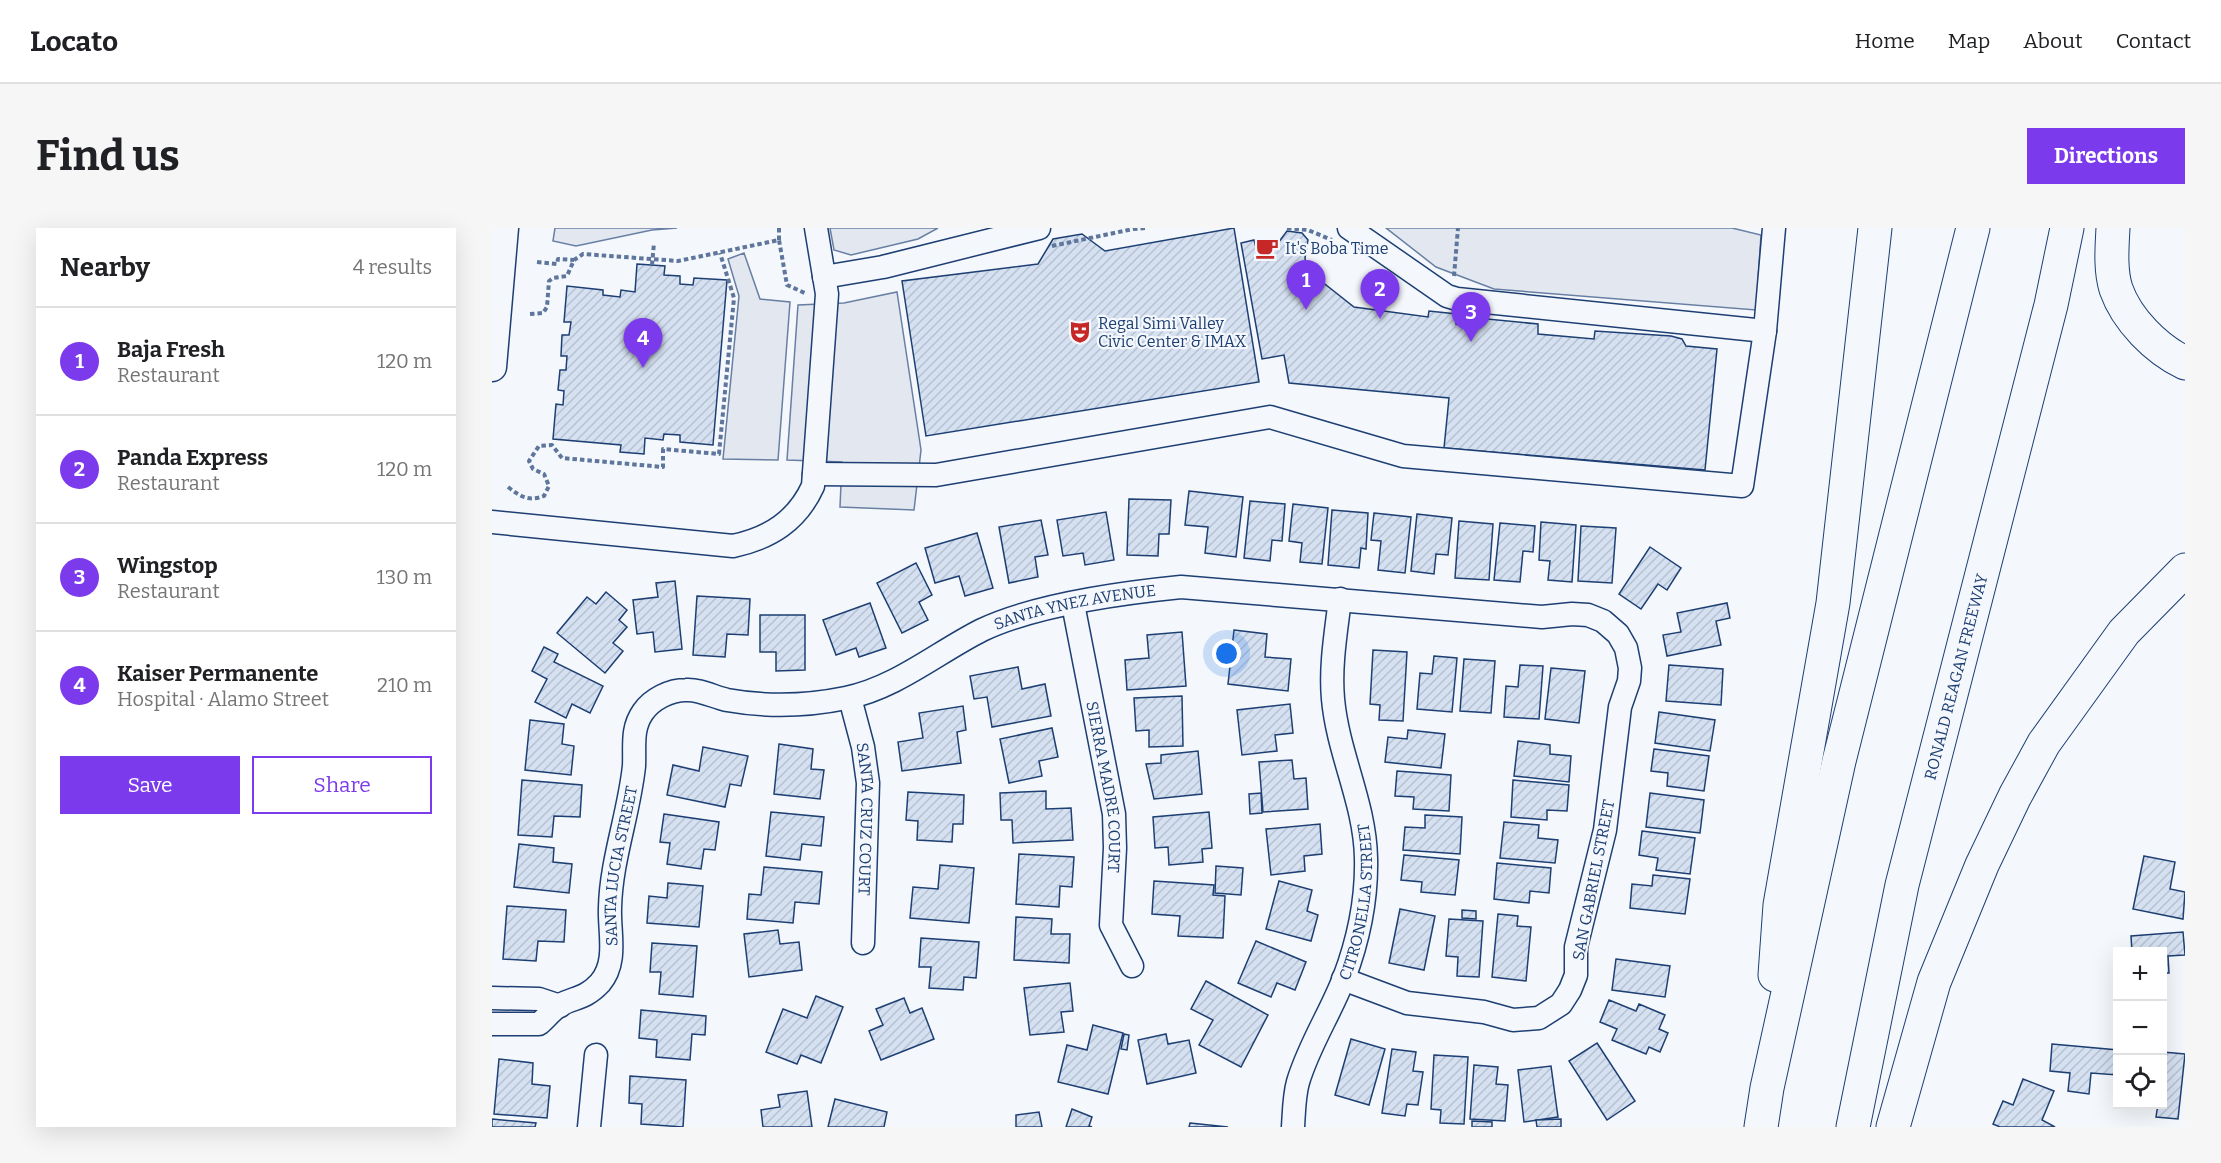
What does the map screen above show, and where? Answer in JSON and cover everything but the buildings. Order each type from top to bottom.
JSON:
[{"type":"highway","points":[[1767,1088],[1780,905],[1833,603],[1875,228]]},
{"type":"highway","name":"RONALD REAGAN FREEWAY","points":[[1853,1127],[1902,885],[2051,305],[2067,228]]},
{"type":"highway","points":[[2113,228],[2112,258],[2116,289],[2133,318],[2151,341],[2185,363]]},
{"type":"highway","points":[[1761,1127],[1767,1088],[1839,761],[1972,231]]},
{"type":"highway","points":[[1893,1127],[1934,982],[1982,865],[2015,796],[2044,743],[2124,632],[2185,570]]},
{"type":"main road","points":[[492,367],[504,228]]},
{"type":"street","points":[[492,522],[733,546],[759,540],[784,525],[805,505],[813,486],[827,294],[816,228]]},
{"type":"street","points":[[824,277],[883,267],[1039,228]]},
{"type":"street","points":[[1349,228],[1447,296],[1457,299],[1765,332]]},
{"type":"street","points":[[814,474],[936,475],[1270,417],[1403,456],[1742,486],[1765,332],[1774,228]]},
{"type":"street","name":"SANTA YNEZ AVENUE","points":[[648,706],[667,693],[688,689],[728,700],[776,705],[813,704],[850,698],[897,680],[952,645],[986,628],[1026,614],[1140,591],[1181,587],[1525,616]]},
{"type":"street","name":"CITRONELLA STREET","points":[[1293,1127],[1298,1085],[1310,1045],[1343,979],[1361,921],[1366,859],[1360,803],[1339,731],[1333,700],[1332,661],[1340,599]]},
{"type":"street","name":"SIERRA MADRE COURT","points":[[1073,604],[1114,814],[1116,848],[1111,925],[1132,966]]},
{"type":"street","name":"SAN GABRIEL STREET","points":[[1343,979],[1407,1003],[1484,1012],[1513,1020],[1539,1018],[1561,1004],[1570,990],[1575,975],[1576,947],[1605,830],[1620,707],[1629,681],[1630,668],[1626,648],[1618,634],[1603,621],[1588,615],[1525,616]]},
{"type":"street","name":"SANTA CRUZ COURT","points":[[850,698],[863,747],[868,783],[863,943]]},
{"type":"street","name":"SANTA LUCIA STREET","points":[[492,1024],[539,1024],[560,1005],[582,999],[601,982],[612,954],[610,907],[634,767],[634,732],[642,712],[648,706]]},
{"type":"street","points":[[492,998],[539,999],[560,1005]]},
{"type":"street","points":[[590,1127],[596,1056]]},
{"type":"path","points":[[779,228],[779,240]]},
{"type":"path","points":[[1133,228],[1146,228]]},
{"type":"path","points":[[652,265],[654,243]]},
{"type":"path","points":[[508,487],[523,498],[533,500],[544,496],[549,486],[544,474],[533,469],[529,461],[539,446],[552,445],[562,458],[663,467],[663,449],[720,454],[734,298],[720,253]]},
{"type":"path","points":[[537,262],[557,264],[558,259],[574,260]]},
{"type":"shaded area","points":[[555,228],[677,228],[652,230],[576,246],[553,241]]},
{"type":"shaded area","points":[[830,228],[938,228],[918,239],[851,255],[834,250]]},
{"type":"shaded area","points":[[1386,228],[1732,228],[1761,235],[1756,310],[1494,289],[1436,267]]},
{"type":"shaded area","points":[[744,253],[760,299],[790,302],[778,460],[723,459],[739,296],[728,259]]},
{"type":"shaded area","points":[[897,292],[921,450],[914,510],[840,507],[842,462],[787,460],[798,305],[844,303]]},
{"type":"place","name":"It's Boba Time","points":[[1267,248]]},
{"type":"place","name":"Baja Fresh","points":[[1306,310]]},
{"type":"place","name":"Panda Express","points":[[1380,319]]},
{"type":"place","name":"Regal Simi Valley Civic Center & IMAX","points":[[1080,332]]},
{"type":"place","name":"Wingstop","points":[[1471,342]]},
{"type":"place","name":"Kaiser Permanente","points":[[643,368]]}]
